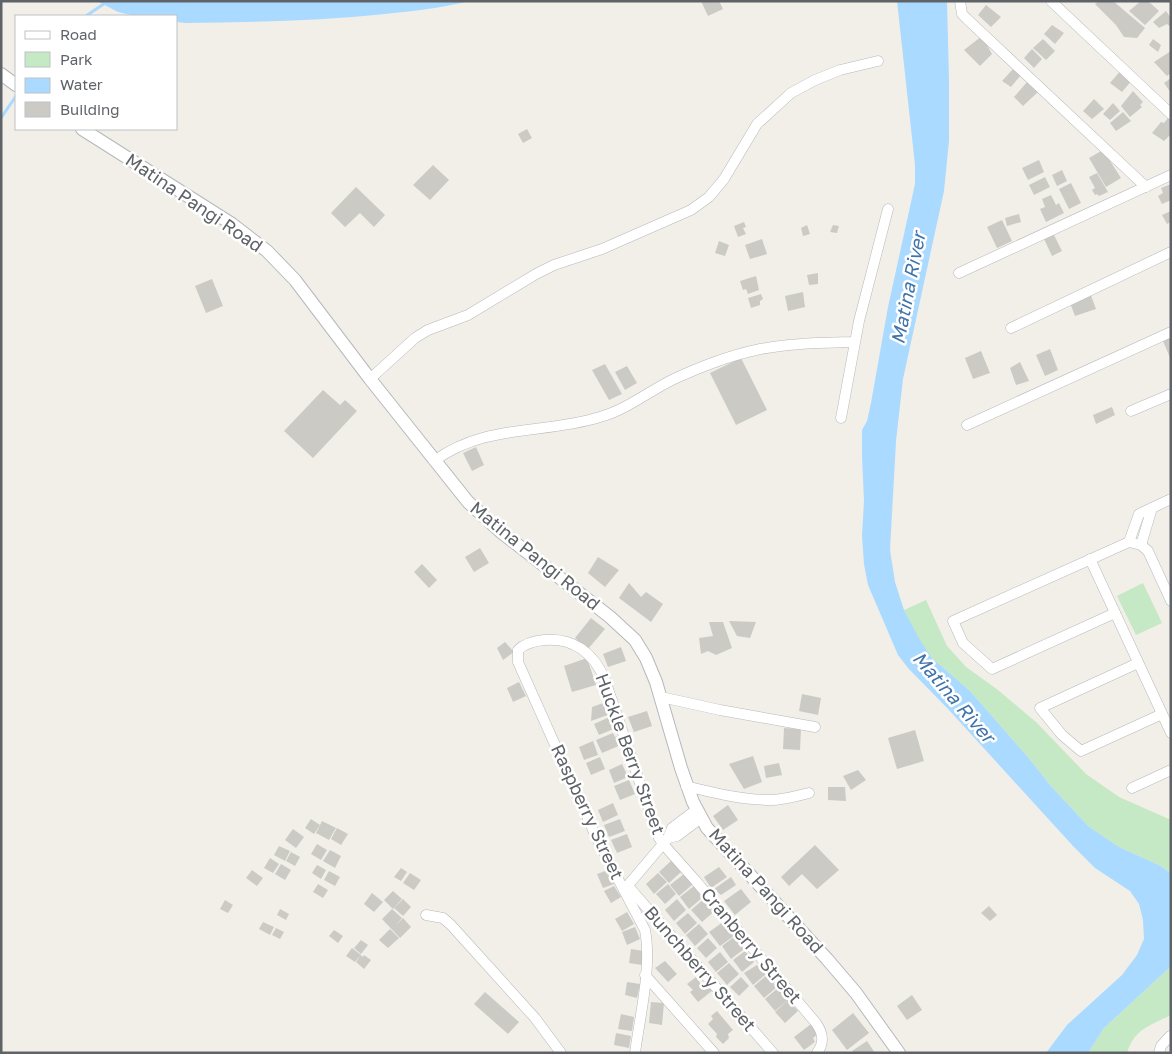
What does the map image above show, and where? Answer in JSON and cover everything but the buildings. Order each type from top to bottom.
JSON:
[{"type":"street","points":[[960,1],[962,14],[1146,187]]},
{"type":"street","points":[[1051,1],[1171,114]]},
{"type":"street","points":[[370,380],[415,338],[428,330],[468,315],[554,265],[602,249],[691,210],[709,197],[724,179],[757,124],[791,93],[815,80],[840,70],[878,61]]},
{"type":"street","points":[[1,74],[15,84]]},
{"type":"street","name":"Matina Pangi Road","points":[[84,130],[226,220],[267,251],[295,280],[370,380],[434,461],[483,518],[627,631],[635,640],[646,658],[686,786],[699,814],[713,834],[828,959],[856,993],[899,1053]]},
{"type":"street","points":[[958,273],[1171,175]]},
{"type":"street","points":[[842,418],[854,342],[863,300],[888,209]]},
{"type":"street","points":[[1011,328],[1171,252]]},
{"type":"street","points":[[968,425],[1171,332]]},
{"type":"street","points":[[434,461],[448,450],[482,437],[578,423],[617,412],[669,381],[691,371],[756,350],[799,344],[854,342]]},
{"type":"street","points":[[1131,411],[1171,394]]},
{"type":"street","points":[[1129,542],[1137,516],[1171,499]]},
{"type":"street","points":[[1141,545],[1152,508]]},
{"type":"street","points":[[1115,613],[992,669],[964,643],[953,621],[1129,542],[1141,545],[1148,551],[1171,600]]},
{"type":"street","points":[[1090,559],[1171,733]]},
{"type":"street","name":"Huckle Berry Street","points":[[518,650],[532,642],[565,640],[581,648],[595,660],[605,680],[653,827],[665,841]]},
{"type":"street","name":"Raspberry Street","points":[[518,650],[518,662],[592,827],[645,930],[647,946],[645,975],[635,1053]]},
{"type":"street","points":[[1138,663],[1040,708],[1062,735],[1081,750],[1162,714]]},
{"type":"street","points":[[660,698],[815,728]]},
{"type":"street","points":[[1132,788],[1171,770]]},
{"type":"street","points":[[686,786],[738,797],[772,800],[809,794]]},
{"type":"street","points":[[625,888],[665,841],[677,836],[699,814]]},
{"type":"street","name":"Cranberry Street","points":[[665,841],[695,880],[816,1023],[823,1037],[823,1042],[817,1053]]},
{"type":"street","name":"Bunchberry Street","points":[[625,888],[659,922],[773,1053]]},
{"type":"street","points":[[426,915],[443,918],[451,925],[535,1018],[561,1053]]},
{"type":"street","points":[[645,930],[659,922]]},
{"type":"street","points":[[645,975],[714,1053]]},
{"type":"street","points":[[1159,1053],[1161,1046],[1170,1036]]},
{"type":"green space","points":[[1143,583],[1162,623],[1136,635],[1117,596]]},
{"type":"green space","points":[[926,600],[947,646],[966,667],[998,690],[1036,722],[1086,774],[1119,797],[1171,820],[1171,874],[1161,866],[1119,847],[1088,826],[1050,785],[970,691],[932,658],[920,641],[904,610]]},
{"type":"green space","points":[[1171,965],[1171,1015],[1150,1025],[1139,1033],[1134,1038],[1127,1053],[1088,1053],[1104,1028]]},
{"type":"water","points":[[97,1],[469,1],[448,6],[396,13],[286,21],[186,23],[178,22],[178,15],[131,15],[118,12]]},
{"type":"water","name":"Matina River","points":[[897,1],[947,1],[949,141],[944,191],[903,379],[896,441],[890,550],[895,582],[904,610],[932,658],[970,691],[1050,785],[1088,826],[1119,847],[1161,866],[1171,874],[1171,965],[1104,1028],[1088,1053],[1046,1053],[1067,1025],[1122,975],[1137,955],[1144,939],[1143,920],[1139,904],[1130,891],[1095,868],[1073,846],[949,710],[908,668],[898,655],[868,585],[864,564],[862,536],[864,501],[862,430],[867,421],[871,403],[888,307],[915,184],[915,165]]},
{"type":"waterway","points":[[87,15],[108,1]]},
{"type":"waterway","points":[[1,118],[15,97]]}]
